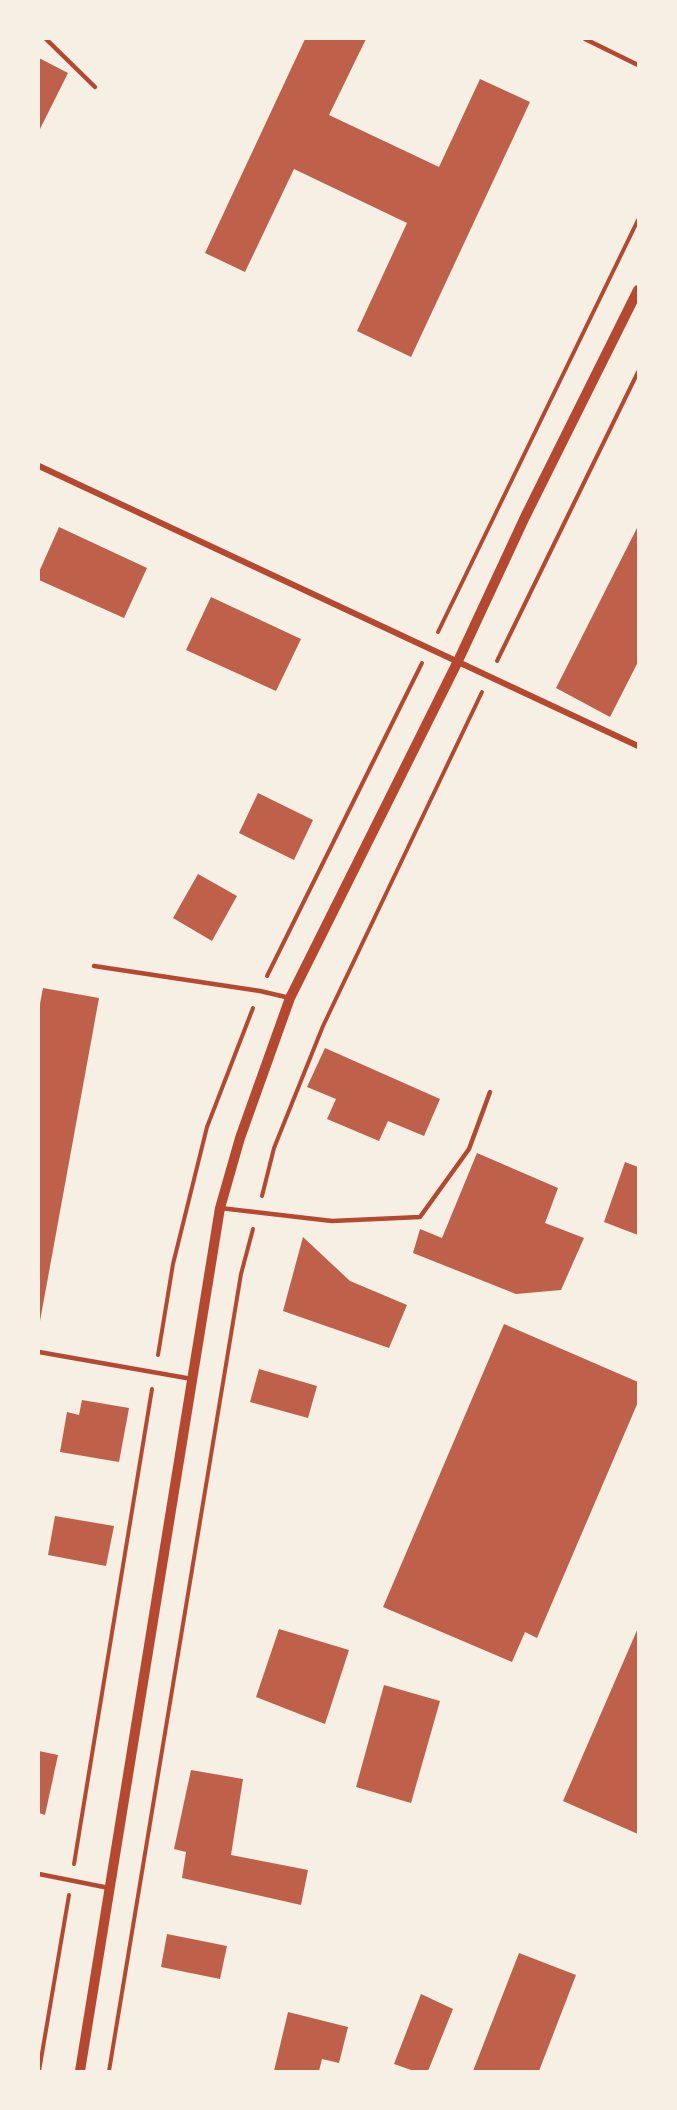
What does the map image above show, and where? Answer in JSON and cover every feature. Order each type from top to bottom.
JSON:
[{"type":"street","points":[[80,2071],[220,1208],[240,1138],[290,998],[458,661],[525,517],[638,290]]},
{"type":"street","points":[[39,466],[638,746]]},
{"type":"lane","points":[[46,39],[95,87]]},
{"type":"lane","points":[[585,39],[638,65]]},
{"type":"lane","points":[[94,966],[290,998]]},
{"type":"lane","points":[[220,1208],[332,1221],[420,1217],[470,1149],[490,1092]]},
{"type":"lane","points":[[39,1352],[192,1379]]},
{"type":"lane","points":[[39,1874],[109,1888]]},
{"type":"path","points":[[39,2071],[173,1264],[207,1127],[260,992],[636,230],[638,220]]},
{"type":"building","points":[[305,39],[366,39],[329,115],[439,167],[480,79],[530,102],[411,357],[357,331],[407,223],[294,169],[245,272],[205,253]]},
{"type":"building","points":[[39,58],[68,73],[39,131]]},
{"type":"building","points":[[638,526],[638,662],[610,717],[556,688]]},
{"type":"building","points":[[59,527],[147,568],[124,618],[39,580],[39,572]]},
{"type":"building","points":[[211,597],[301,639],[276,691],[186,650]]},
{"type":"building","points":[[258,793],[313,820],[294,860],[239,833]]},
{"type":"building","points":[[198,874],[237,896],[212,941],[173,918]]},
{"type":"building","points":[[43,988],[99,998],[40,1321],[39,1009]]},
{"type":"building","points":[[325,1048],[440,1099],[424,1136],[388,1121],[379,1141],[327,1119],[336,1099],[307,1087]]},
{"type":"building","points":[[477,1153],[558,1188],[545,1223],[584,1238],[561,1290],[516,1294],[413,1253],[420,1229],[442,1238]]},
{"type":"building","points":[[625,1162],[638,1167],[638,1235],[604,1222]]},
{"type":"building","points":[[303,1237],[350,1281],[407,1305],[389,1348],[283,1311]]},
{"type":"building","points":[[504,1324],[638,1382],[638,1402],[537,1638],[525,1632],[512,1662],[383,1607]]},
{"type":"building","points":[[259,1369],[317,1386],[308,1418],[250,1402]]},
{"type":"building","points":[[82,1400],[129,1408],[119,1462],[60,1452],[67,1412],[79,1415]]},
{"type":"building","points":[[55,1516],[114,1526],[106,1566],[48,1555]]},
{"type":"building","points":[[638,1628],[638,1834],[563,1801]]},
{"type":"building","points":[[279,1629],[349,1650],[325,1724],[256,1697]]},
{"type":"building","points":[[384,1685],[440,1701],[411,1803],[356,1787]]},
{"type":"building","points":[[39,1751],[58,1755],[45,1815],[39,1813]]},
{"type":"building","points":[[191,1770],[243,1779],[231,1855],[308,1870],[301,1905],[182,1878],[186,1852],[174,1849]]},
{"type":"building","points":[[167,1934],[227,1946],[220,1979],[161,1967]]},
{"type":"building","points":[[519,1953],[576,1975],[539,2071],[473,2071]]},
{"type":"building","points":[[421,1994],[453,2009],[428,2071],[414,2071],[394,2064]]},
{"type":"building","points":[[288,2012],[348,2027],[339,2063],[322,2059],[319,2071],[274,2071]]}]
